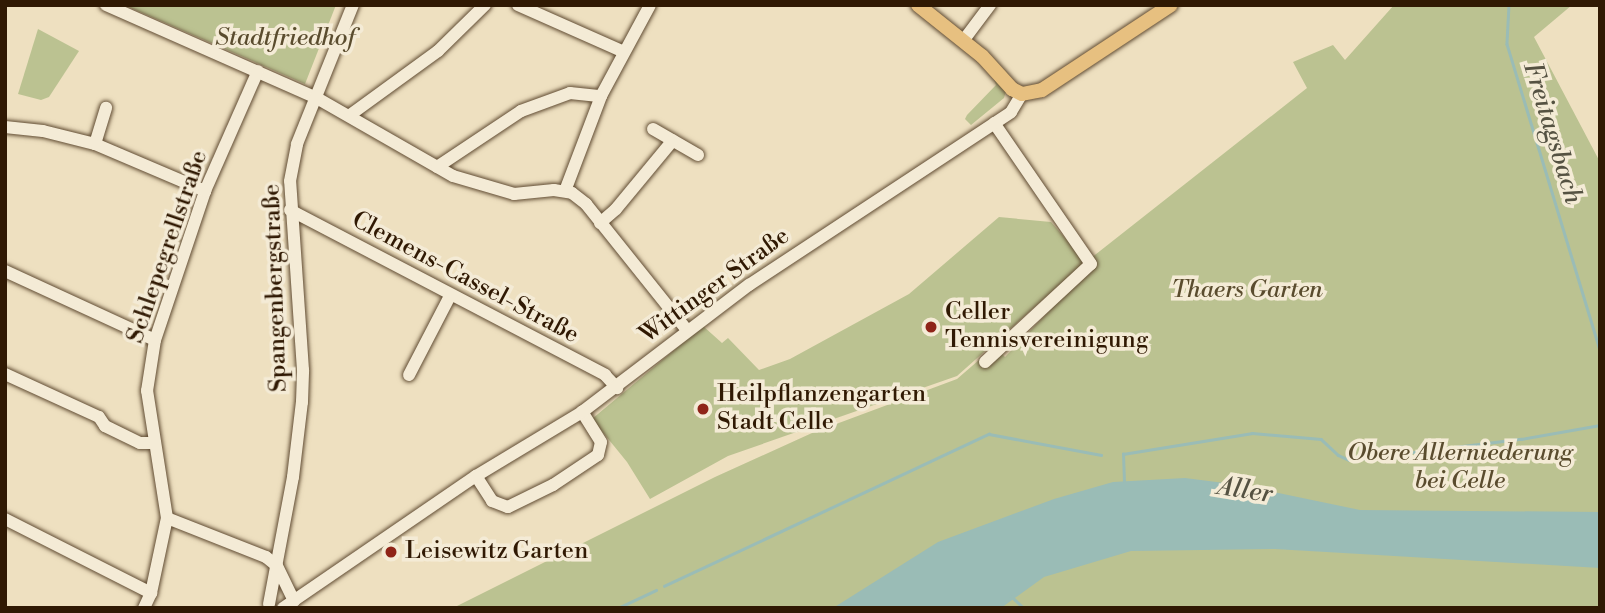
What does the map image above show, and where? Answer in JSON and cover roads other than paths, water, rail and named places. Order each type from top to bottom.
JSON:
[{"type":"main road","points":[[918,5],[1022,94]]},
{"type":"main road","name":"Wittinger Straße","points":[[1022,94],[1042,90],[1171,5]]},
{"type":"street","points":[[106,5],[315,97],[437,167],[502,192],[565,191],[577,196],[688,330]]},
{"type":"street","name":"Spangenbergstraße","points":[[269,604],[293,477],[302,402],[302,358],[290,181],[297,144],[353,5]]},
{"type":"street","points":[[350,115],[438,51],[485,5]]},
{"type":"street","points":[[518,5],[624,52]]},
{"type":"street","points":[[565,191],[601,96],[650,5]]},
{"type":"street","points":[[963,41],[990,5]]},
{"type":"street","name":"Schlepegrellstraße","points":[[144,608],[151,593],[167,518],[147,391],[155,340],[205,191],[258,71]]},
{"type":"street","points":[[437,167],[521,111],[570,93],[601,96]]},
{"type":"street","name":"Wittinger Straße","points":[[289,604],[476,476],[617,388],[748,285],[1013,110],[1022,94]]},
{"type":"street","points":[[95,144],[106,108]]},
{"type":"street","points":[[985,362],[1091,264],[994,123]]},
{"type":"street","points":[[5,127],[21,127],[95,144],[205,191]]},
{"type":"street","points":[[653,129],[698,155]]},
{"type":"street","points":[[600,223],[616,209],[673,140]]},
{"type":"street","name":"Clemens-Cassel-Straße","points":[[290,210],[605,375],[617,388]]},
{"type":"street","points":[[5,271],[155,340]]},
{"type":"street","points":[[409,375],[450,296]]},
{"type":"street","points":[[5,374],[99,417],[105,426],[140,443],[155,443]]},
{"type":"street","points":[[476,476],[492,501],[508,507],[553,485],[598,454],[601,442],[582,412]]},
{"type":"street","points":[[167,518],[266,556],[277,566],[289,604]]},
{"type":"street","points":[[5,519],[151,593]]},
{"type":"water","name":"Aller","points":[[1185,478],[1240,485],[1360,510],[1600,512],[1600,568],[1275,549],[1131,551],[1044,577],[1001,608],[833,608],[938,542],[1054,499],[1113,482]]},
{"type":"waterway","name":"Freitagsbach","points":[[1509,5],[1507,44],[1600,350]]},
{"type":"waterway","points":[[1124,482],[1123,454],[1252,433],[1321,439],[1338,455],[1349,460],[1521,439],[1600,425]]},
{"type":"waterway","points":[[664,586],[989,434],[1101,455]]},
{"type":"waterway","points":[[618,608],[656,590]]},
{"type":"waterway","points":[[1011,596],[1024,608]]},
{"type":"place","name":"Celler Tennisvereinigung","points":[[931,327]]},
{"type":"place","name":"Heilpflanzengarten Stadt Celle","points":[[703,409]]},
{"type":"place","name":"Leisewitz Garten","points":[[391,552]]},
{"type":"park label","name":"Stadtfriedhof","points":[[285,39]]},
{"type":"park label","name":"Thaers Garten","points":[[1247,291]]},
{"type":"park label","name":"Obere Allerniederung bei Celle","points":[[1460,468]]}]
